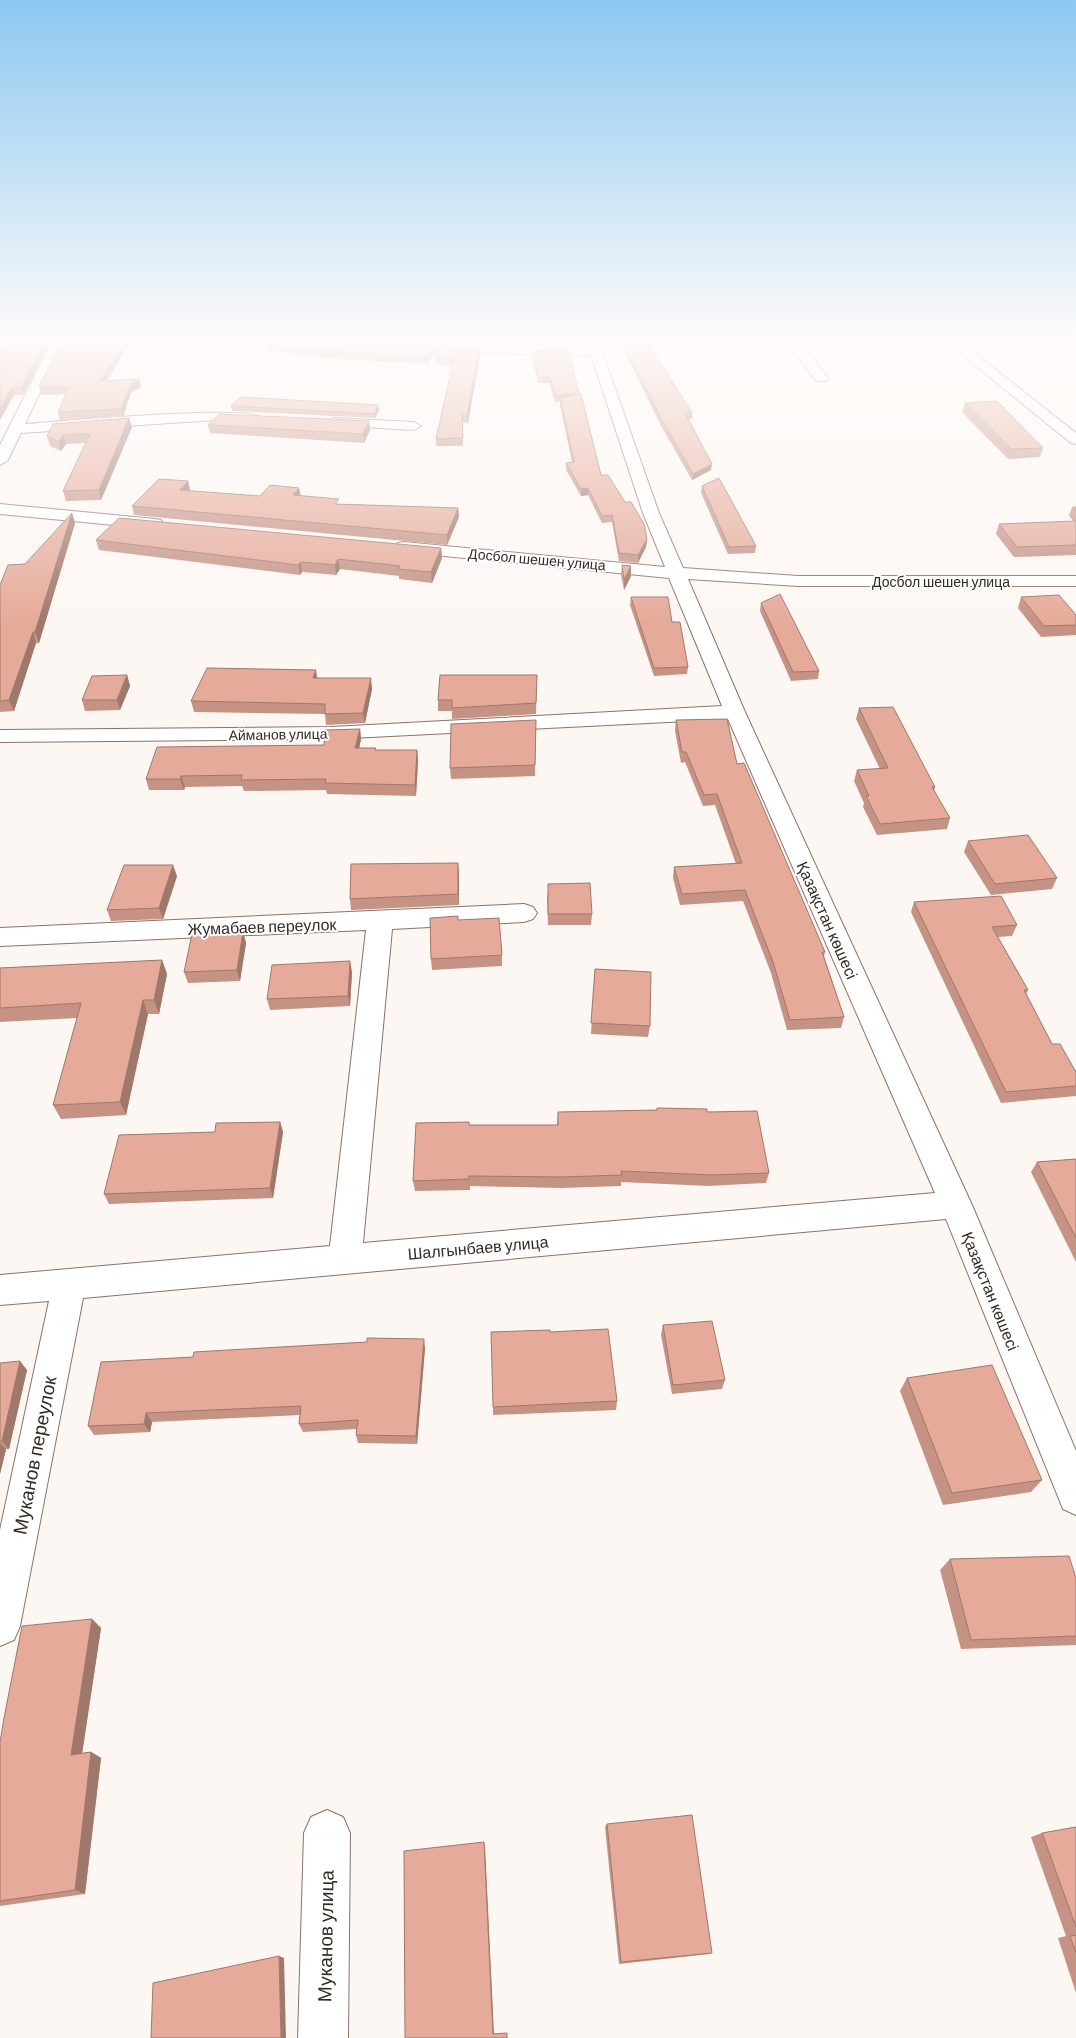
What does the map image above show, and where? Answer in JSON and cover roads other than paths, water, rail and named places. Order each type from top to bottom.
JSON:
[{"type":"street","points":[[0,460],[12,435]]},
{"type":"street","name":"Қазақстан көшесі","points":[[624,435],[651,513],[734,712],[956,1205],[1076,1496]]},
{"type":"street","points":[[0,509],[168,525]]},
{"type":"street","name":"Досбол шешен улица","points":[[386,545],[677,573],[798,581],[1076,581]]},
{"type":"street","name":"Айманов улица","points":[[0,736],[331,733],[734,712]]},
{"type":"street","name":"Жумабаев переулок","points":[[0,937],[524,913]]},
{"type":"street","points":[[346,1259],[380,921]]},
{"type":"street","name":"Шалгынбаев улица","points":[[0,1290],[956,1205]]},
{"type":"street","name":"Муканов переулок","points":[[0,1626],[69,1284]]},
{"type":"street","name":"Муканов улица","points":[[323,2038],[327,1833]]}]
